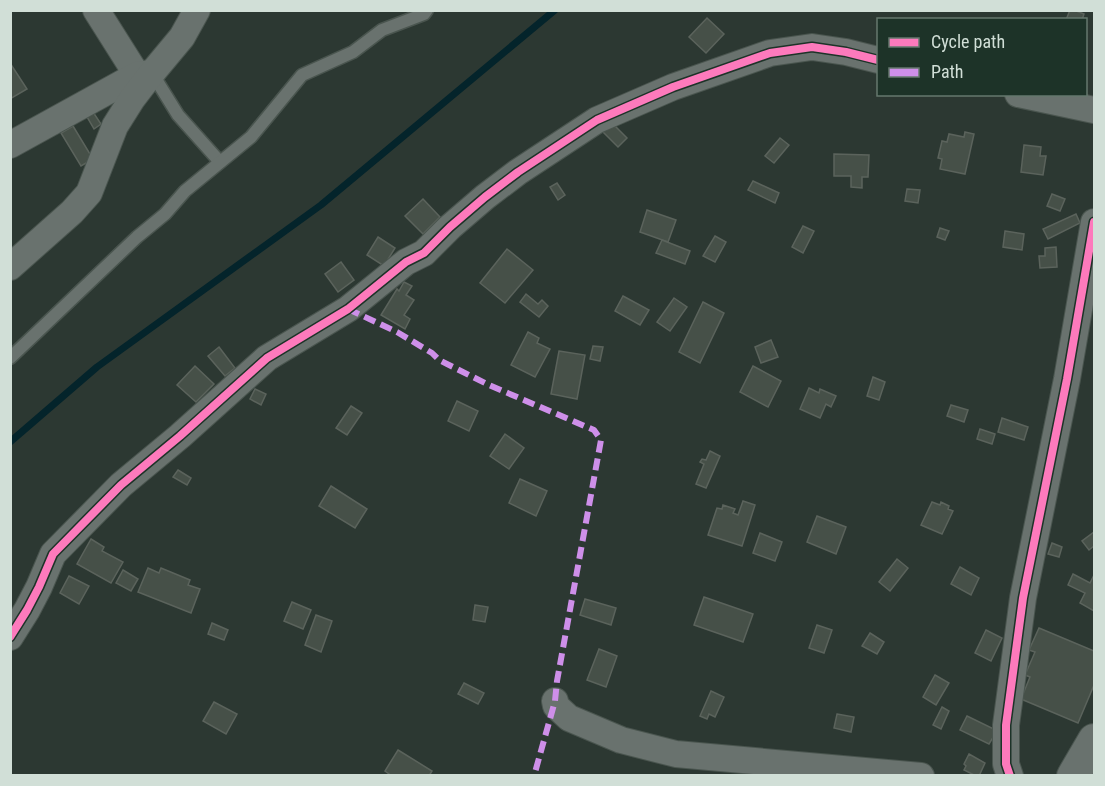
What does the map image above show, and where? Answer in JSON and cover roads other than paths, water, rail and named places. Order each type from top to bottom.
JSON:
[{"type":"street","points":[[96,10],[145,74]]},
{"type":"street","points":[[10,145],[145,74],[182,37],[197,10]]},
{"type":"street","points":[[10,637],[35,595],[53,554],[121,485],[267,358],[348,309],[406,262],[424,253],[450,227],[518,172],[597,120],[673,87],[770,54],[812,47],[877,60]]},
{"type":"street","points":[[10,267],[90,194],[115,126],[145,74]]},
{"type":"street","points":[[1028,96],[1095,110]]},
{"type":"street","points":[[1011,776],[1006,764],[1006,725],[1023,598],[1067,379],[1095,222]]},
{"type":"street","points":[[555,701],[556,706],[569,718],[621,740],[676,754],[921,776]]},
{"type":"street","points":[[1074,776],[1095,740]]},
{"type":"lane","points":[[10,358],[137,237],[165,214],[185,191],[251,137],[302,75],[353,52],[382,30],[424,14],[427,10]]},
{"type":"lane","points":[[145,74],[220,162]]},
{"type":"waterway","points":[[10,442],[97,367],[321,205],[555,10]]}]
